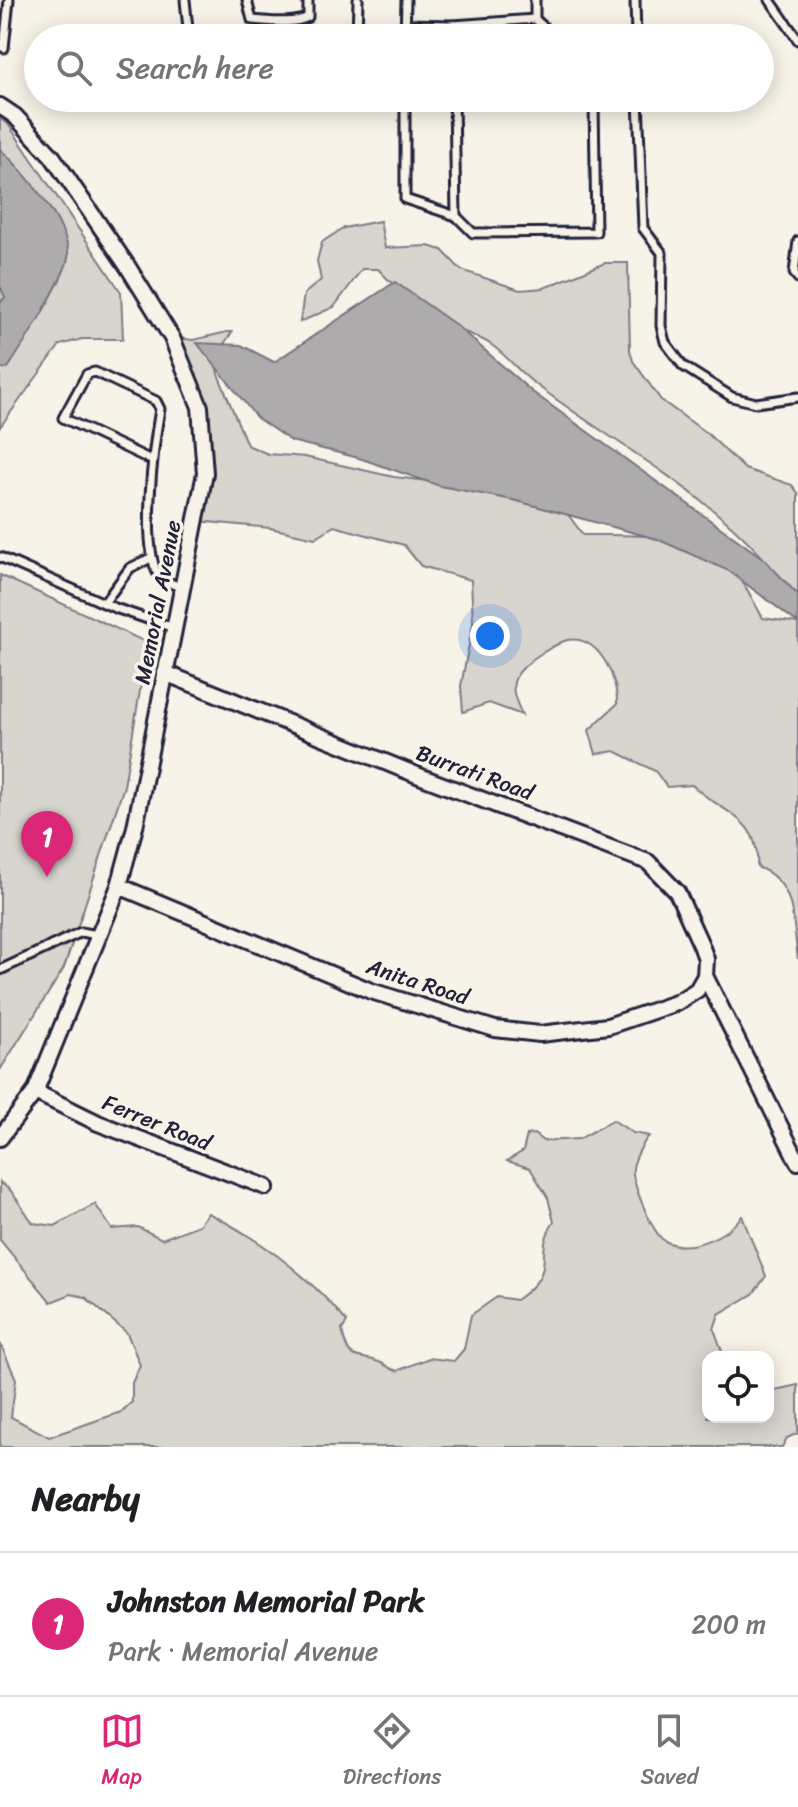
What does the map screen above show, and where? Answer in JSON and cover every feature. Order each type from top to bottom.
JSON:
[{"type":"street","name":"Memorial Avenue","points":[[0,106],[15,116],[52,156],[128,267],[183,361],[200,407],[205,473],[135,827],[119,886],[35,1092],[0,1138]]},
{"type":"street","name":"Burrati Road","points":[[165,673],[422,777],[648,862],[677,892],[706,959],[705,976],[798,1162]]},
{"type":"street","name":"Anita Road","points":[[119,886],[371,991],[495,1029],[540,1034],[608,1026],[676,1003],[697,990],[705,976]]},
{"type":"street","name":"Ferrer Road","points":[[35,1092],[98,1123],[266,1187]]},
{"type":"lane","points":[[0,45],[4,48],[9,0]]},
{"type":"lane","points":[[185,0],[188,24]]},
{"type":"lane","points":[[247,0],[252,20],[262,21],[302,21],[308,17],[308,0]]},
{"type":"lane","points":[[357,24],[358,0]]},
{"type":"lane","points":[[405,24],[406,0]]},
{"type":"lane","points":[[535,0],[535,19]]},
{"type":"lane","points":[[635,0],[636,24]]},
{"type":"lane","points":[[770,0],[798,40]]},
{"type":"lane","points":[[467,24],[535,19],[541,24]]},
{"type":"lane","points":[[405,112],[405,199],[456,216],[473,233],[596,232],[594,112]]},
{"type":"lane","points":[[454,112],[456,216]]},
{"type":"lane","points":[[639,112],[643,228],[662,253],[661,326],[665,342],[683,366],[732,397],[756,403],[798,397]]},
{"type":"lane","points":[[798,241],[794,273],[798,278]]},
{"type":"lane","points":[[151,460],[63,418],[87,374],[95,372],[156,401],[160,409],[151,460],[151,558],[161,579],[182,588]]},
{"type":"lane","points":[[0,557],[104,603],[174,628]]},
{"type":"lane","points":[[104,603],[130,568],[151,558]]},
{"type":"lane","points":[[0,970],[81,932],[100,935]]},
{"type":"shaded area","points":[[0,119],[8,124],[121,292],[123,339],[82,339],[60,345],[0,427]]},
{"type":"shaded area","points":[[0,149],[32,184],[54,215],[67,245],[68,258],[51,297],[22,346],[8,368],[0,369],[0,303],[5,297],[0,286]]},
{"type":"shaded area","points":[[380,221],[385,248],[428,246],[442,250],[461,270],[520,290],[544,288],[605,263],[628,263],[630,350],[633,361],[661,400],[709,435],[745,469],[792,485],[798,493],[798,604],[773,569],[744,537],[711,509],[534,383],[487,342],[425,313],[378,269],[362,269],[334,307],[300,322],[304,294],[321,280],[317,261],[322,242],[344,228]]},
{"type":"shaded area","points":[[395,282],[456,325],[531,391],[764,559],[798,595],[798,623],[729,571],[657,539],[513,500],[440,486],[359,458],[291,441],[257,418],[197,343],[241,345],[274,362]]},
{"type":"shaded area","points":[[232,332],[215,357],[218,374],[247,445],[268,454],[305,457],[394,477],[522,492],[564,509],[583,535],[661,537],[700,546],[731,566],[763,618],[798,623],[798,959],[791,906],[786,893],[770,874],[757,867],[757,850],[746,827],[692,785],[667,787],[655,771],[615,751],[596,754],[589,730],[617,704],[610,670],[604,659],[587,643],[564,641],[527,664],[517,676],[513,688],[522,715],[489,703],[463,712],[461,686],[473,623],[471,580],[421,566],[404,545],[334,526],[315,538],[270,528],[198,521],[199,415],[170,337],[193,340]]},
{"type":"shaded area","points":[[0,575],[148,643],[124,786],[64,968],[0,1070]]},
{"type":"shaded area","points":[[613,1120],[633,1133],[649,1136],[635,1160],[633,1175],[649,1219],[665,1241],[685,1245],[707,1241],[727,1230],[742,1216],[766,1276],[753,1294],[719,1314],[714,1329],[722,1351],[702,1351],[702,1423],[774,1423],[774,1390],[798,1385],[798,1433],[787,1438],[782,1447],[0,1447],[0,1343],[16,1379],[11,1417],[49,1437],[121,1412],[132,1402],[132,1383],[140,1365],[127,1333],[85,1297],[71,1294],[51,1302],[0,1240],[0,1182],[11,1191],[33,1223],[55,1226],[95,1204],[112,1229],[138,1227],[162,1239],[199,1225],[208,1213],[265,1247],[316,1289],[347,1322],[342,1330],[347,1348],[353,1355],[397,1371],[429,1358],[454,1361],[464,1349],[471,1315],[497,1297],[516,1300],[538,1280],[545,1244],[554,1222],[548,1198],[530,1168],[507,1161],[523,1151],[527,1135],[534,1134],[543,1141],[579,1139]]},
{"type":"place","name":"Johnston Memorial Park","points":[[47,877]]}]
